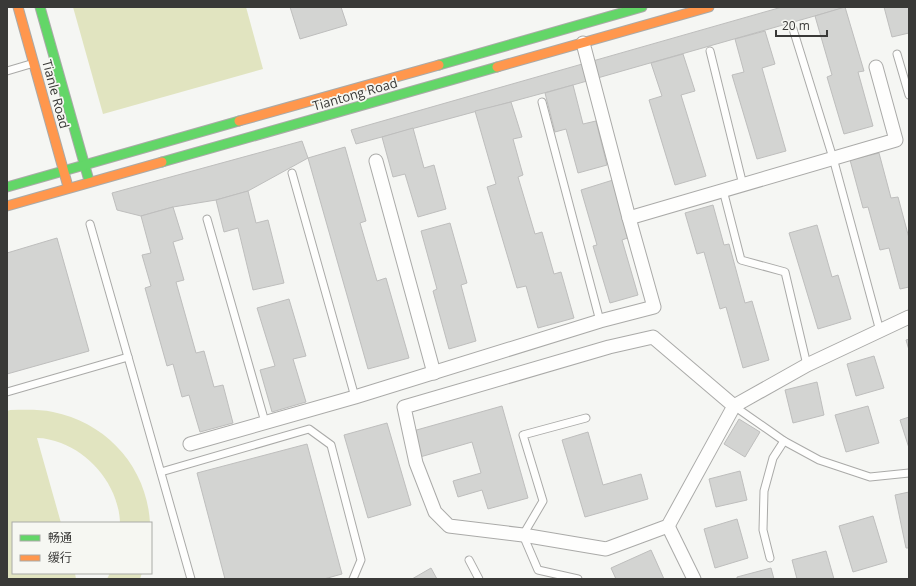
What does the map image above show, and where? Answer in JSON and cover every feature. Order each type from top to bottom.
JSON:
[{"type":"street","name":"Tianle Road","points":[[18,7],[69,188]]},
{"type":"street","name":"Tianle Road","points":[[40,7],[89,183]]},
{"type":"street","name":"Tiantong Road","points":[[7,187],[642,7]]},
{"type":"street","name":"Tiantong Road","points":[[7,206],[709,7]]},
{"type":"street","points":[[190,444],[355,397],[600,321],[654,307],[583,43]]},
{"type":"street","points":[[629,218],[896,140],[876,67]]},
{"type":"street","points":[[376,161],[434,373]]},
{"type":"street","points":[[734,406],[653,337],[609,347],[404,407],[416,463],[434,512],[449,526],[523,535],[606,550],[668,526],[734,406],[807,365],[909,317]]},
{"type":"street","points":[[668,526],[694,579]]},
{"type":"lane","points":[[793,29],[833,158],[880,331]]},
{"type":"lane","points":[[710,51],[743,184]]},
{"type":"lane","points":[[897,54],[909,95]]},
{"type":"lane","points":[[7,71],[34,63]]},
{"type":"lane","points":[[542,102],[600,321]]},
{"type":"lane","points":[[292,173],[355,397]]},
{"type":"lane","points":[[723,190],[741,260],[785,272],[807,365]]},
{"type":"lane","points":[[207,219],[265,422]]},
{"type":"lane","points":[[90,224],[191,579]]},
{"type":"lane","points":[[7,392],[128,357]]},
{"type":"lane","points":[[734,406],[784,441],[819,460],[870,477],[909,473]]},
{"type":"lane","points":[[578,579],[538,570],[523,535],[543,501],[523,435],[586,418]]},
{"type":"lane","points":[[161,472],[309,429],[331,444],[361,560],[353,579]]},
{"type":"lane","points":[[770,558],[763,530],[764,491],[773,458],[784,441]]},
{"type":"lane","points":[[469,560],[479,579]]},
{"type":"green space","points":[[73,7],[246,7],[263,69],[103,114]]},
{"type":"green space","points":[[7,411],[48,411],[73,418],[91,426],[107,437],[121,451],[132,466],[141,484],[147,503],[150,522],[120,522],[115,497],[102,474],[93,464],[73,448],[55,441],[37,438],[61,522],[12,522],[12,574],[75,574],[76,579],[7,579]]},
{"type":"green space","points":[[110,574],[142,574],[140,579],[107,579]]},
{"type":"building","points":[[290,7],[341,7],[347,25],[300,39]]},
{"type":"building","points":[[782,7],[846,7],[573,85],[356,144],[351,130]]},
{"type":"building","points":[[845,7],[864,71],[858,72],[873,126],[844,134],[827,77],[832,75],[815,16]]},
{"type":"building","points":[[884,7],[909,7],[909,33],[892,37]]},
{"type":"building","points":[[765,31],[775,64],[762,68],[786,151],[757,159],[732,75],[744,72],[735,39]]},
{"type":"building","points":[[683,54],[695,91],[681,95],[706,176],[675,185],[649,100],[662,96],[651,63]]},
{"type":"building","points":[[573,85],[583,124],[596,121],[607,165],[578,173],[566,129],[555,132],[545,93]]},
{"type":"building","points":[[511,102],[522,137],[513,139],[523,175],[518,177],[535,234],[542,232],[554,274],[561,272],[574,318],[538,328],[526,286],[517,288],[487,187],[496,184],[475,111]]},
{"type":"building","points":[[413,128],[424,168],[434,165],[446,209],[418,217],[405,174],[393,177],[382,137]]},
{"type":"building","points":[[302,141],[308,158],[248,191],[216,200],[173,207],[141,216],[117,210],[112,193]]},
{"type":"building","points":[[345,147],[366,221],[360,223],[377,281],[386,278],[409,358],[368,369],[308,158]]},
{"type":"building","points":[[879,153],[891,198],[898,197],[909,238],[909,287],[900,289],[889,248],[880,250],[868,207],[863,208],[850,160]]},
{"type":"building","points":[[613,180],[630,237],[622,240],[638,295],[610,303],[593,246],[597,245],[581,190]]},
{"type":"building","points":[[248,191],[256,223],[268,220],[284,283],[253,290],[238,228],[224,232],[216,200]]},
{"type":"building","points":[[713,205],[724,245],[729,244],[745,303],[752,301],[769,360],[743,368],[726,307],[720,309],[704,252],[697,254],[685,213]]},
{"type":"building","points":[[173,207],[183,239],[173,242],[184,280],[176,282],[196,353],[204,351],[214,387],[223,385],[233,423],[200,432],[189,395],[182,397],[173,364],[167,366],[145,288],[151,286],[142,255],[151,253],[141,216]]},
{"type":"building","points":[[450,223],[467,283],[461,285],[476,341],[449,349],[433,291],[437,289],[421,231]]},
{"type":"building","points":[[817,225],[832,277],[838,275],[851,319],[818,329],[789,233]]},
{"type":"building","points":[[57,238],[89,351],[7,374],[7,253]]},
{"type":"building","points":[[289,299],[306,356],[293,359],[306,402],[272,412],[260,370],[275,366],[257,308]]},
{"type":"building","points":[[909,339],[909,350],[906,340]]},
{"type":"building","points":[[874,356],[884,388],[856,396],[847,364]]},
{"type":"building","points":[[817,382],[824,415],[793,423],[785,390]]},
{"type":"building","points":[[502,406],[528,498],[488,509],[482,490],[458,497],[453,481],[481,473],[472,442],[420,457],[413,431]]},
{"type":"building","points":[[868,406],[879,443],[846,452],[835,415]]},
{"type":"building","points":[[909,417],[909,448],[900,420]]},
{"type":"building","points":[[739,419],[760,432],[745,457],[724,444]]},
{"type":"building","points":[[387,423],[411,505],[368,518],[344,435]]},
{"type":"building","points":[[588,432],[603,485],[641,474],[648,499],[585,517],[562,440]]},
{"type":"building","points":[[307,444],[342,574],[324,579],[225,579],[197,473]]},
{"type":"building","points":[[740,471],[747,500],[716,507],[709,479]]},
{"type":"building","points":[[909,492],[909,548],[906,548],[895,495]]},
{"type":"building","points":[[873,516],[887,562],[853,572],[839,526]]},
{"type":"building","points":[[737,519],[748,558],[715,568],[704,529]]},
{"type":"building","points":[[651,550],[664,579],[616,579],[611,568]]},
{"type":"building","points":[[826,551],[834,579],[797,579],[792,560]]},
{"type":"building","points":[[431,568],[437,579],[412,579]]},
{"type":"building","points":[[771,568],[774,579],[737,579],[737,577]]},
{"type":"traffic: fast","points":[[40,7],[88,177]]},
{"type":"traffic: fast","points":[[439,65],[642,7]]},
{"type":"traffic: fast","points":[[162,162],[497,67]]},
{"type":"traffic: fast","points":[[7,187],[239,121]]},
{"type":"traffic: slow","points":[[18,7],[67,183]]},
{"type":"traffic: slow","points":[[497,67],[709,7]]},
{"type":"traffic: slow","points":[[239,121],[439,65]]},
{"type":"traffic: slow","points":[[7,206],[162,162]]}]
